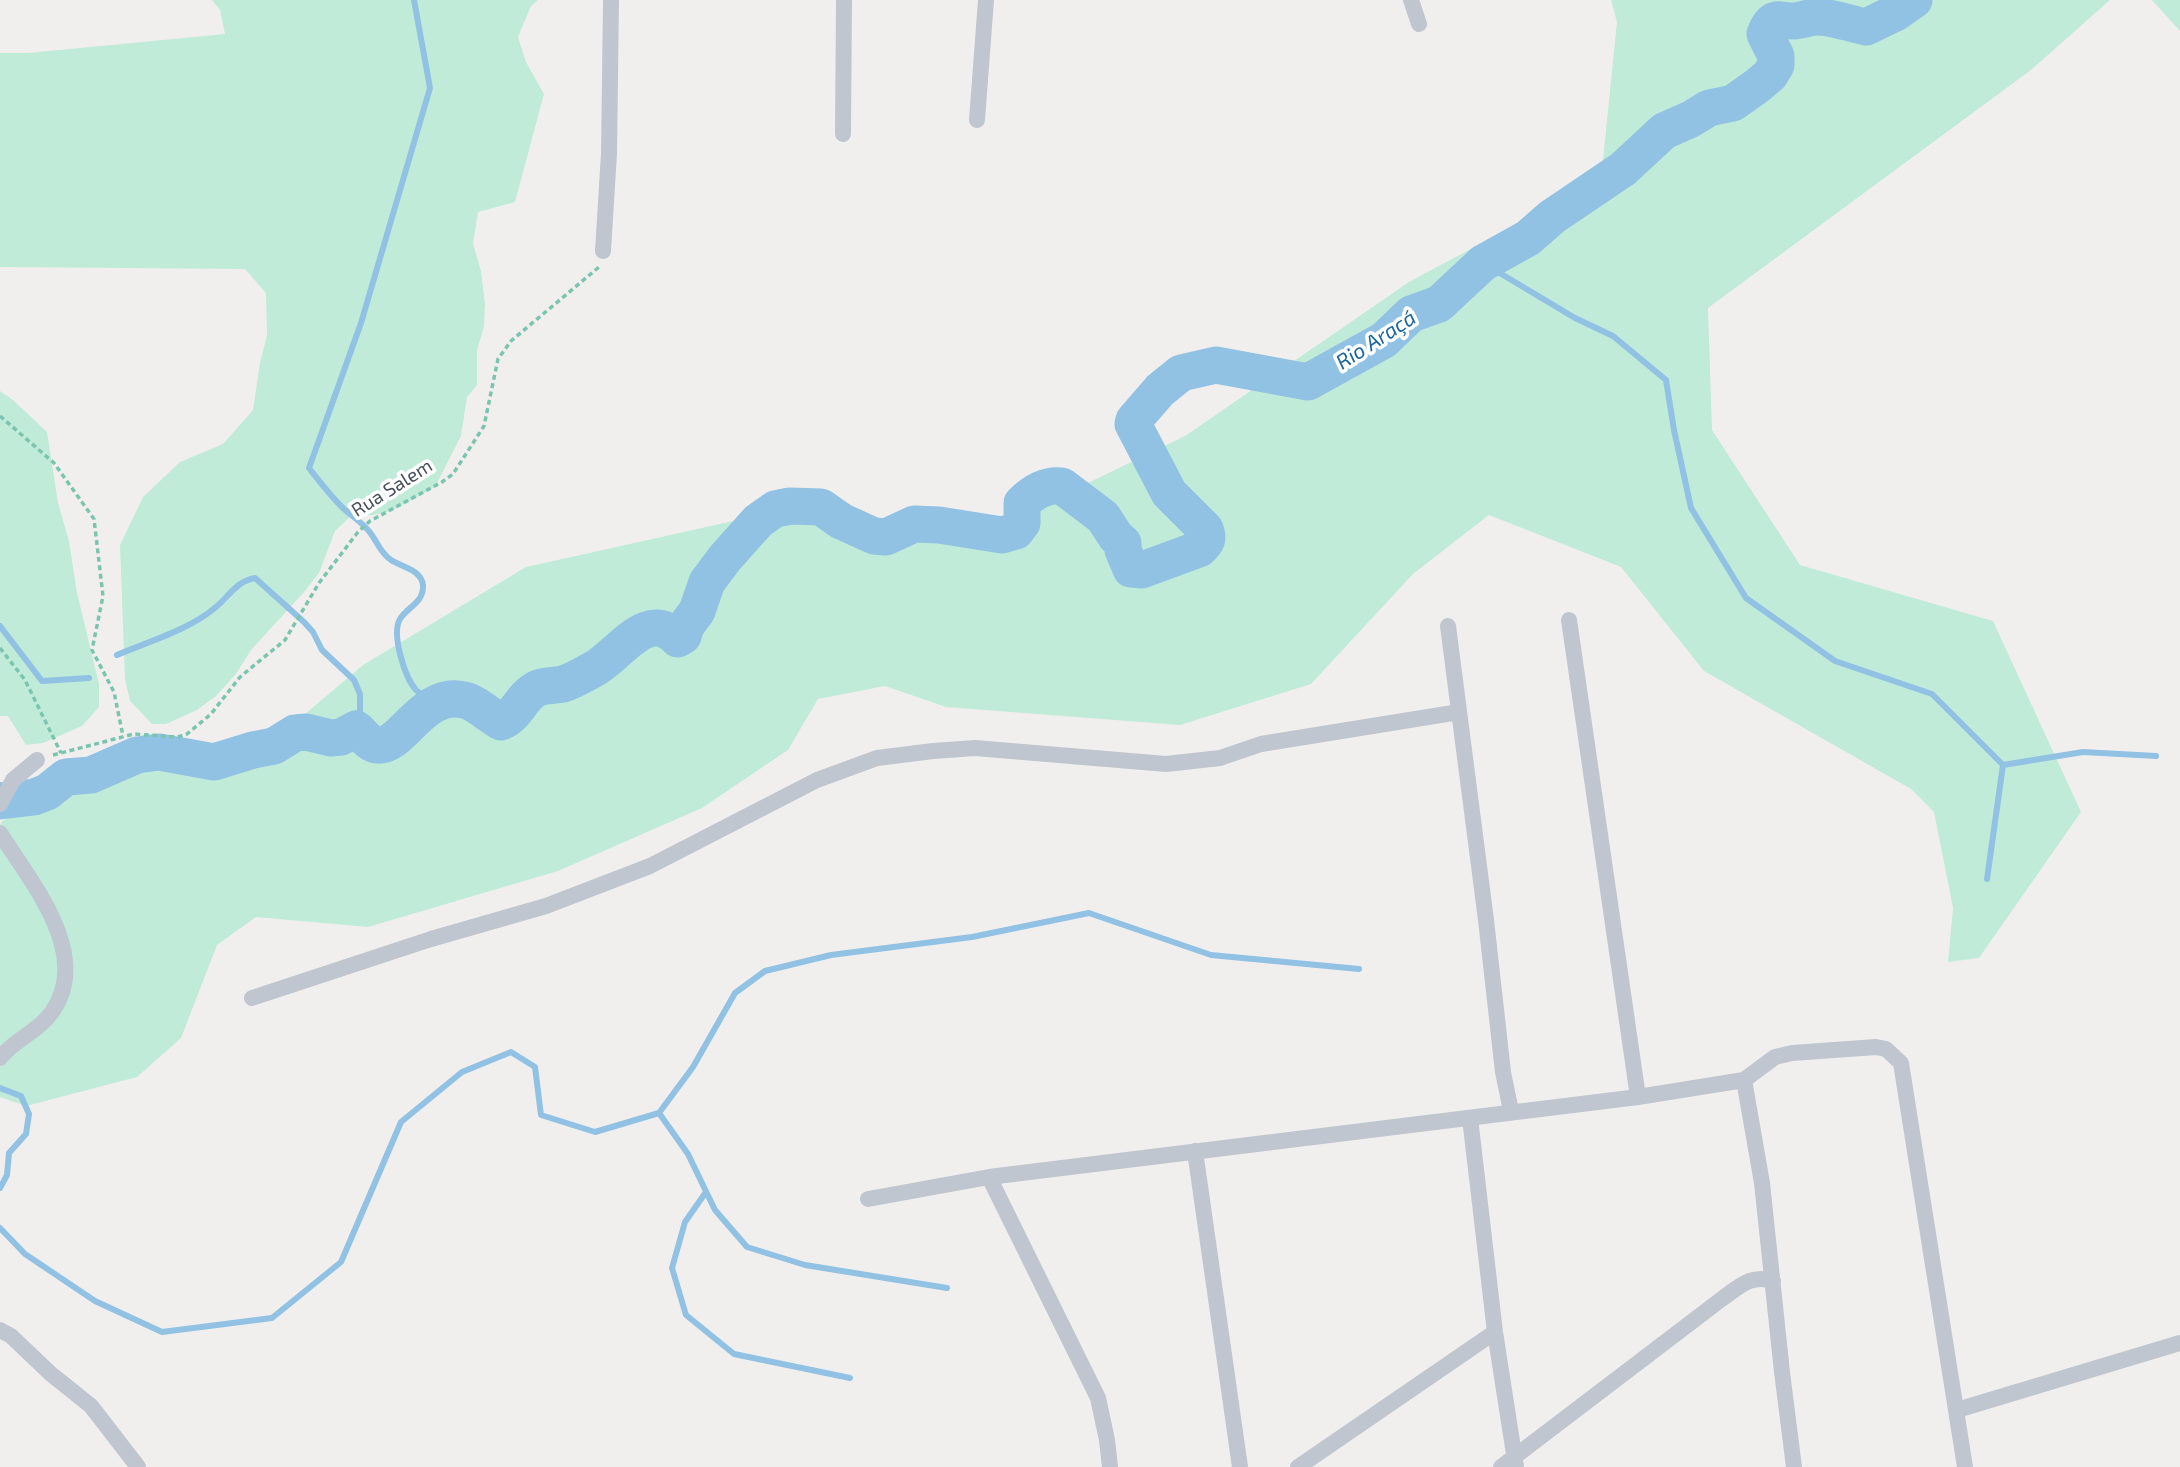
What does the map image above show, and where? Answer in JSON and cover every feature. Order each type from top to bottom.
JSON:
[{"type":"street","points":[[603,251],[609,153],[611,0]]},
{"type":"street","points":[[842,134],[844,0]]},
{"type":"street","points":[[977,120],[986,0]]},
{"type":"street","points":[[1411,0],[1419,24]]},
{"type":"street","points":[[1569,620],[1637,1097]]},
{"type":"street","points":[[1448,626],[1503,1072],[1511,1111]]},
{"type":"street","points":[[252,998],[431,939],[546,905],[650,866],[817,780],[877,758],[975,748],[1166,764],[1220,758],[1261,744],[1459,712]]},
{"type":"street","points":[[1,799],[13,780],[37,760]]},
{"type":"street","points":[[0,833],[51,912],[66,961],[63,991],[54,1010],[40,1027],[9,1046],[0,1058]]},
{"type":"street","points":[[868,1199],[989,1177],[1637,1097],[1744,1080],[1775,1057],[1792,1053],[1877,1047],[1886,1049],[1901,1063],[1965,1467]]},
{"type":"street","points":[[1744,1080],[1757,1142],[1794,1467]]},
{"type":"street","points":[[1470,1118],[1511,1464]]},
{"type":"street","points":[[1195,1151],[1240,1467]]},
{"type":"street","points":[[989,1177],[1098,1398],[1110,1467]]},
{"type":"street","points":[[1511,1464],[1741,1286],[1752,1279],[1773,1281]]},
{"type":"street","points":[[0,1329],[90,1406],[138,1467]]},
{"type":"street","points":[[1298,1467],[1495,1332]]},
{"type":"street","points":[[1957,1410],[2180,1343]]},
{"type":"path","name":"Rua Salem","points":[[86,746],[134,734],[178,737],[187,734],[211,714],[240,677],[285,640],[318,583],[358,532],[370,521],[453,474],[484,426],[498,359],[511,341],[599,267],[603,251]]},
{"type":"path","points":[[0,416],[54,463],[94,519],[103,596],[92,650],[114,692],[123,736]]},
{"type":"path","points":[[0,648],[25,680],[61,753]]},
{"type":"green space","points":[[212,0],[538,0],[531,6],[518,37],[526,62],[544,94],[515,202],[478,212],[473,244],[481,271],[485,304],[484,327],[477,350],[477,385],[467,397],[461,436],[435,487],[391,511],[373,515],[352,515],[335,531],[319,573],[251,650],[236,674],[216,696],[197,710],[166,724],[152,724],[130,701],[125,679],[120,545],[143,497],[180,462],[223,444],[253,410],[267,335],[266,293],[245,269],[0,267],[0,53],[28,53],[225,34],[220,10]]},
{"type":"green space","points":[[1611,0],[2110,0],[2031,70],[1708,308],[1712,430],[1800,565],[1993,621],[2081,812],[1979,958],[1948,962],[1953,908],[1934,812],[1911,789],[1704,671],[1621,567],[1489,515],[1413,574],[1311,684],[1180,725],[946,707],[885,686],[818,699],[788,750],[702,808],[558,871],[368,927],[256,917],[217,945],[181,1038],[137,1077],[26,1106],[0,1097],[2,821],[125,751],[279,736],[363,665],[526,567],[787,509],[974,538],[1185,436],[1409,282],[1601,179],[1617,22]]},
{"type":"green space","points":[[2152,0],[2180,0],[2180,31]]},
{"type":"green space","points":[[0,391],[47,432],[58,503],[69,541],[77,593],[99,684],[99,707],[82,726],[43,743],[26,745],[8,716],[0,716]]},
{"type":"waterway","points":[[414,0],[430,88],[361,323],[309,468],[339,504],[368,530],[387,557],[419,575],[423,591],[418,601],[400,619],[398,645],[404,666],[416,690],[424,696],[440,700]]},
{"type":"waterway","name":"Rio Araçá","points":[[0,801],[34,797],[47,792],[66,777],[91,775],[137,755],[159,752],[214,762],[274,746],[295,733],[306,732],[331,738],[341,737],[356,729],[374,744],[386,744],[436,703],[449,699],[468,701],[501,722],[511,715],[531,692],[582,676],[644,631],[655,628],[666,630],[678,639],[683,636],[686,626],[697,611],[707,582],[758,521],[775,509],[790,506],[821,507],[841,521],[874,536],[886,537],[914,524],[939,525],[1002,535],[1016,531],[1022,523],[1022,503],[1026,499],[1045,488],[1062,486],[1103,517],[1123,543],[1131,569],[1142,570],[1199,549],[1206,540],[1205,529],[1169,493],[1133,424],[1160,390],[1181,373],[1216,365],[1308,382],[1384,340],[1411,314],[1439,304],[1483,263],[1528,238],[1552,217],[1623,169],[1664,131],[1709,108],[1733,103],[1757,86],[1770,75],[1776,65],[1776,56],[1765,34],[1773,21],[1823,17],[1866,27],[1897,12],[1914,0]]},
{"type":"waterway","points":[[1483,263],[1575,318],[1613,336],[1666,380],[1691,508],[1746,598],[1835,661],[1932,694],[2003,765],[1987,879]]},
{"type":"waterway","points":[[117,655],[194,622],[216,607],[238,586],[255,578],[304,622],[313,632],[322,650],[354,680],[360,694],[360,731]]},
{"type":"waterway","points":[[0,626],[42,681],[89,678]]},
{"type":"waterway","points":[[2003,765],[2083,752],[2156,756]]},
{"type":"waterway","points":[[0,1228],[25,1254],[95,1301],[162,1332],[272,1318],[341,1262],[401,1122],[462,1072],[511,1052],[535,1067],[541,1115],[595,1132],[659,1113],[693,1067],[735,993],[765,971],[831,955],[972,937],[1089,913],[1211,955],[1359,969]]},
{"type":"waterway","points":[[0,1088],[21,1096],[29,1114],[26,1134],[9,1153],[7,1175],[0,1188]]},
{"type":"waterway","points":[[659,1113],[688,1154],[715,1210],[747,1247],[805,1265],[947,1288]]},
{"type":"waterway","points":[[706,1192],[685,1222],[672,1268],[686,1315],[734,1354],[850,1378]]}]
